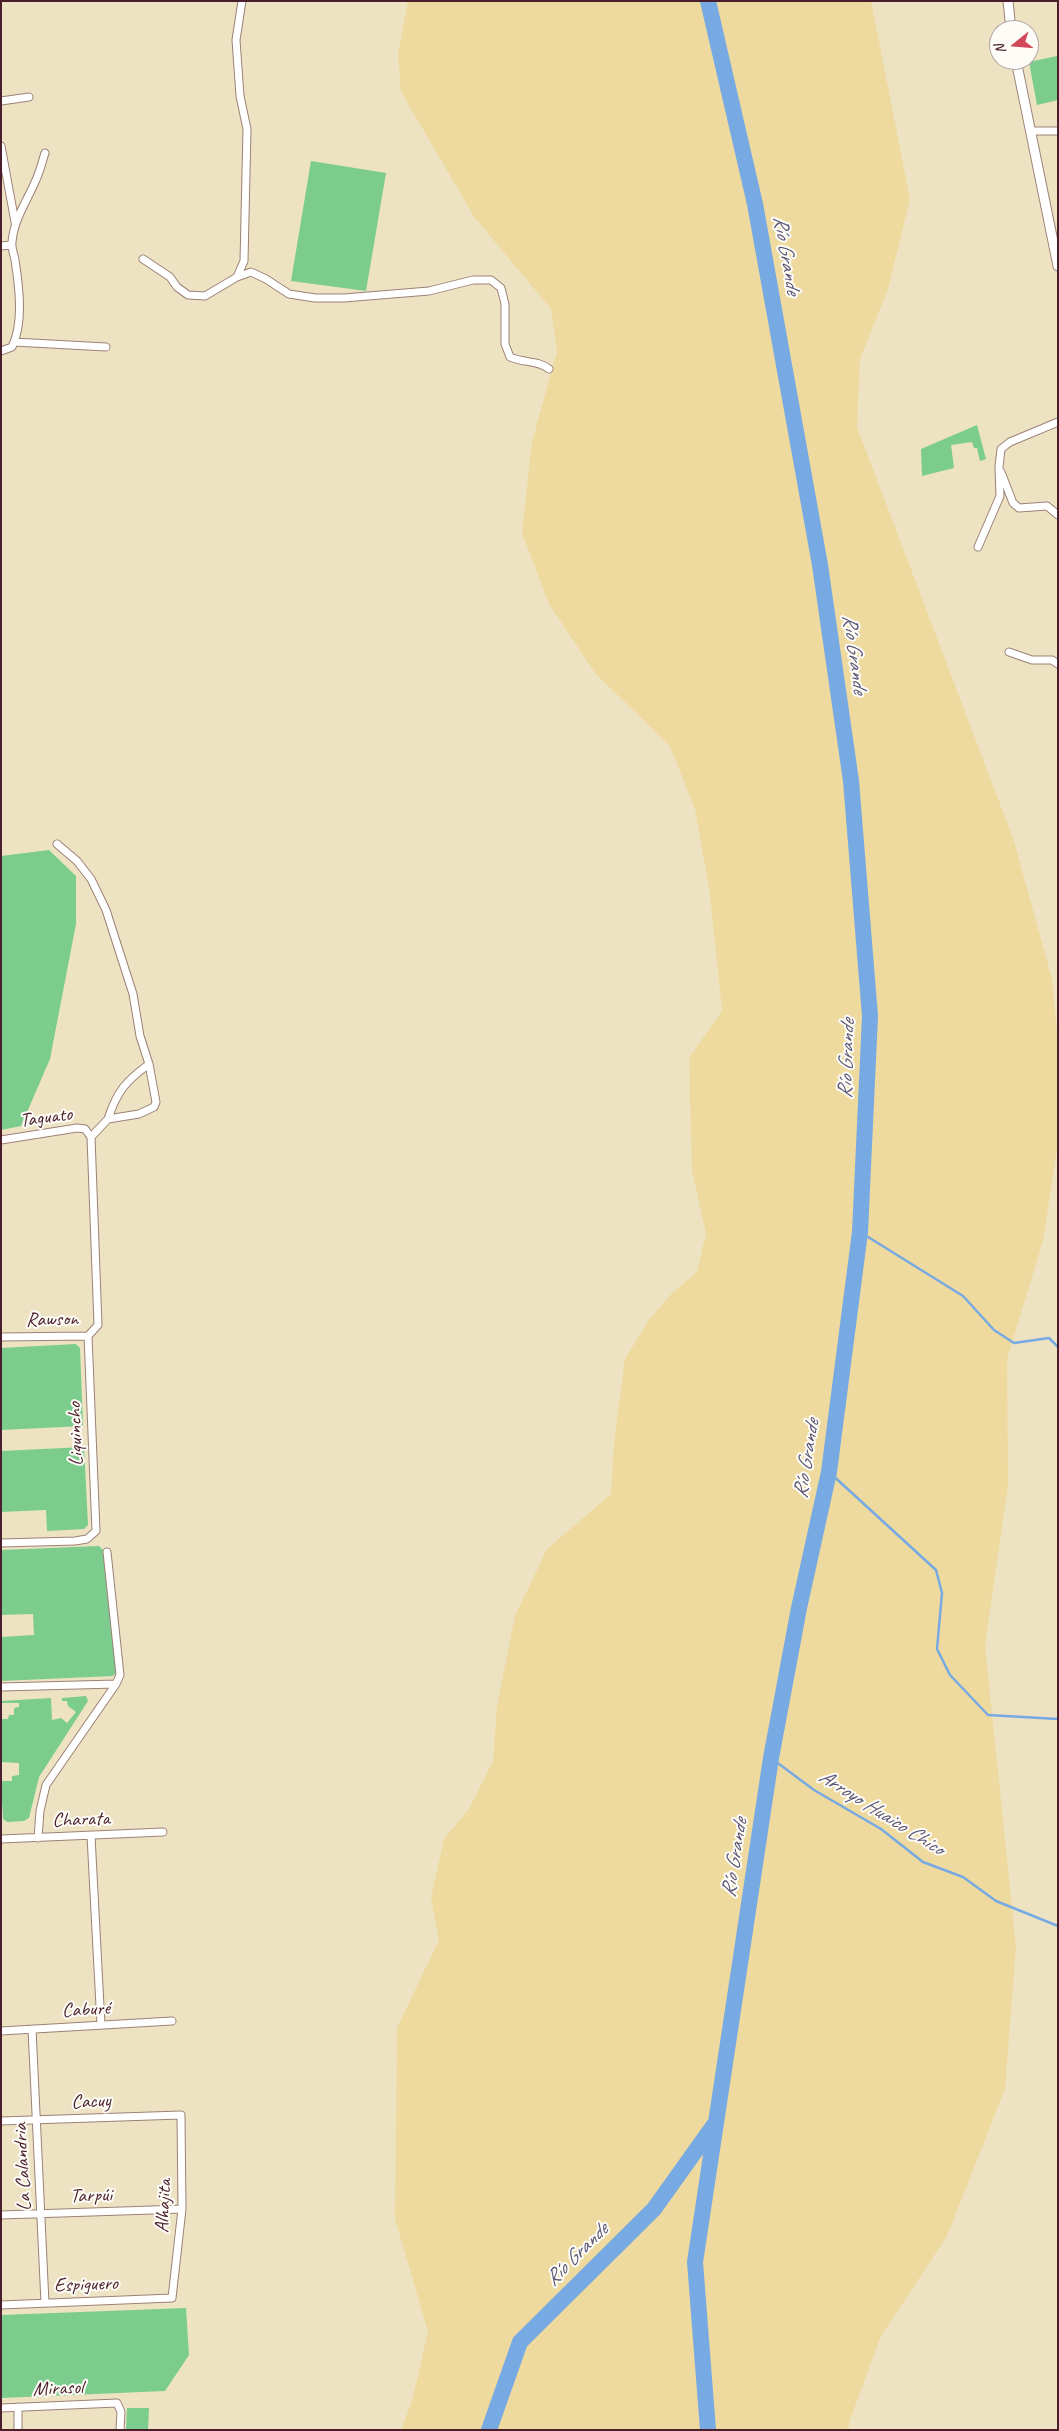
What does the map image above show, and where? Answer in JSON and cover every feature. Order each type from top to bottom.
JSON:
[{"type":"street","points":[[237,277],[244,261],[244,229],[247,205],[247,129],[240,96],[236,40],[242,1]]},
{"type":"street","points":[[1002,1],[1008,20]]},
{"type":"street","points":[[1008,1],[1010,20]]},
{"type":"street","points":[[1018,70],[1058,266]]},
{"type":"street","points":[[1,101],[29,97]]},
{"type":"street","points":[[1030,131],[1058,131]]},
{"type":"street","points":[[1,146],[16,225]]},
{"type":"street","points":[[1,351],[12,347],[19,316],[18,284],[11,244],[20,211],[36,180],[45,152]]},
{"type":"street","points":[[1,246],[11,244]]},
{"type":"street","points":[[143,258],[170,277],[177,287],[188,295],[205,296],[237,277],[250,272],[266,279],[289,294],[344,298],[429,290],[473,280],[491,280],[501,288],[505,304],[505,344],[510,357],[521,362],[541,363],[549,369]]},
{"type":"street","points":[[14,342],[106,347]]},
{"type":"street","points":[[978,547],[1000,496],[999,467],[1001,449],[1010,442],[1058,422]]},
{"type":"street","points":[[999,467],[1013,503],[1019,508],[1047,506],[1058,514]]},
{"type":"street","points":[[1009,652],[1032,660],[1052,660],[1058,664]]},
{"type":"street","points":[[57,844],[77,861],[91,879],[106,910],[133,994],[140,1036],[149,1064],[156,1102],[154,1106],[139,1114],[108,1119]]},
{"type":"street","points":[[91,1137],[108,1119],[113,1101],[126,1081],[149,1064]]},
{"type":"street","name":"Taguato","points":[[1,1140],[76,1128],[85,1129],[91,1137]]},
{"type":"street","name":"Rawson","points":[[1,1337],[88,1336],[98,1325],[91,1137]]},
{"type":"street","name":"Liquincho","points":[[1,1542],[75,1542],[87,1539],[96,1531],[88,1336]]},
{"type":"street","points":[[38,1838],[40,1811],[46,1785],[116,1684],[120,1674],[107,1552]]},
{"type":"street","points":[[1,1687],[116,1684]]},
{"type":"street","name":"Charata","points":[[1,1840],[162,1832]]},
{"type":"street","points":[[91,1836],[101,2025]]},
{"type":"street","name":"Caburé","points":[[1,2031],[172,2021]]},
{"type":"street","name":"La Calandria","points":[[32,2029],[45,2302]]},
{"type":"street","name":"Cacuy","points":[[1,2121],[182,2115]]},
{"type":"street","name":"Alhajita","points":[[172,2298],[182,2209],[182,2115]]},
{"type":"street","name":"Tarpúi","points":[[1,2215],[182,2209]]},
{"type":"street","name":"Espiguero","points":[[1,2305],[172,2298]]},
{"type":"street","name":"Mirasol","points":[[1,2408],[117,2403],[121,2412],[120,2430]]},
{"type":"street","points":[[18,2407],[18,2430]]},
{"type":"green space","points":[[1057,56],[1058,100],[1037,105],[1030,70],[1039,70],[1039,60]]},
{"type":"green space","points":[[311,161],[386,173],[366,291],[291,281]]},
{"type":"green space","points":[[977,425],[986,459],[980,461],[977,448],[974,448],[972,442],[951,445],[954,468],[922,476],[921,449]]},
{"type":"green space","points":[[49,850],[76,876],[76,924],[50,1059],[21,1126],[1,1130],[1,856]]},
{"type":"green space","points":[[76,1344],[80,1348],[83,1426],[1,1430],[1,1348]]},
{"type":"green space","points":[[84,1447],[88,1525],[84,1529],[47,1531],[46,1510],[1,1512],[1,1451]]},
{"type":"green space","points":[[99,1546],[103,1550],[117,1672],[113,1676],[1,1681],[1,1637],[34,1635],[33,1614],[1,1615],[1,1550]]},
{"type":"green space","points":[[86,1696],[88,1701],[39,1777],[29,1818],[24,1821],[7,1822],[3,1819],[1,1781],[12,1781],[12,1776],[19,1775],[19,1763],[1,1762],[1,1719],[8,1719],[9,1715],[14,1715],[14,1708],[19,1707],[19,1703],[1,1703],[1,1701],[51,1698],[52,1720],[61,1718],[67,1723],[76,1712],[68,1706],[67,1701],[62,1701],[62,1698]]},
{"type":"green space","points":[[186,2308],[189,2355],[165,2391],[1,2398],[1,2315]]},
{"type":"green space","points":[[127,2408],[149,2408],[148,2430],[126,2430]]},
{"type":"sand","points":[[408,1],[871,1],[910,199],[888,289],[860,359],[857,427],[1014,841],[1052,979],[1058,1043],[1058,1143],[1043,1241],[1007,1359],[1008,1485],[985,1645],[1016,1947],[1005,2089],[947,2236],[881,2336],[848,2430],[401,2430],[412,2401],[428,2332],[395,2219],[397,2028],[439,1940],[431,1898],[444,1839],[469,1809],[493,1761],[497,1706],[515,1616],[547,1549],[611,1494],[614,1443],[625,1359],[648,1321],[672,1293],[697,1272],[706,1233],[692,1171],[689,1058],[722,1011],[710,894],[695,809],[670,746],[595,673],[549,604],[522,533],[532,442],[557,351],[551,309],[475,218],[401,92],[398,53]]},
{"type":"waterway","name":"Río Grande","points":[[708,1],[755,204],[820,565],[851,781],[870,1016],[860,1232],[829,1472],[799,1608],[771,1758],[695,2262],[708,2430]]},
{"type":"waterway","points":[[860,1232],[963,1296],[994,1330],[1014,1343],[1049,1338],[1058,1347]]},
{"type":"waterway","points":[[829,1472],[936,1570],[942,1593],[937,1649],[950,1675],[988,1715],[1058,1719]]},
{"type":"waterway","name":"Arroyo Huaico Chico","points":[[771,1758],[814,1790],[881,1829],[923,1862],[963,1877],[996,1901],[1058,1926]]},
{"type":"waterway","name":"Río Grande","points":[[489,2430],[520,2342],[654,2209],[714,2125]]}]
